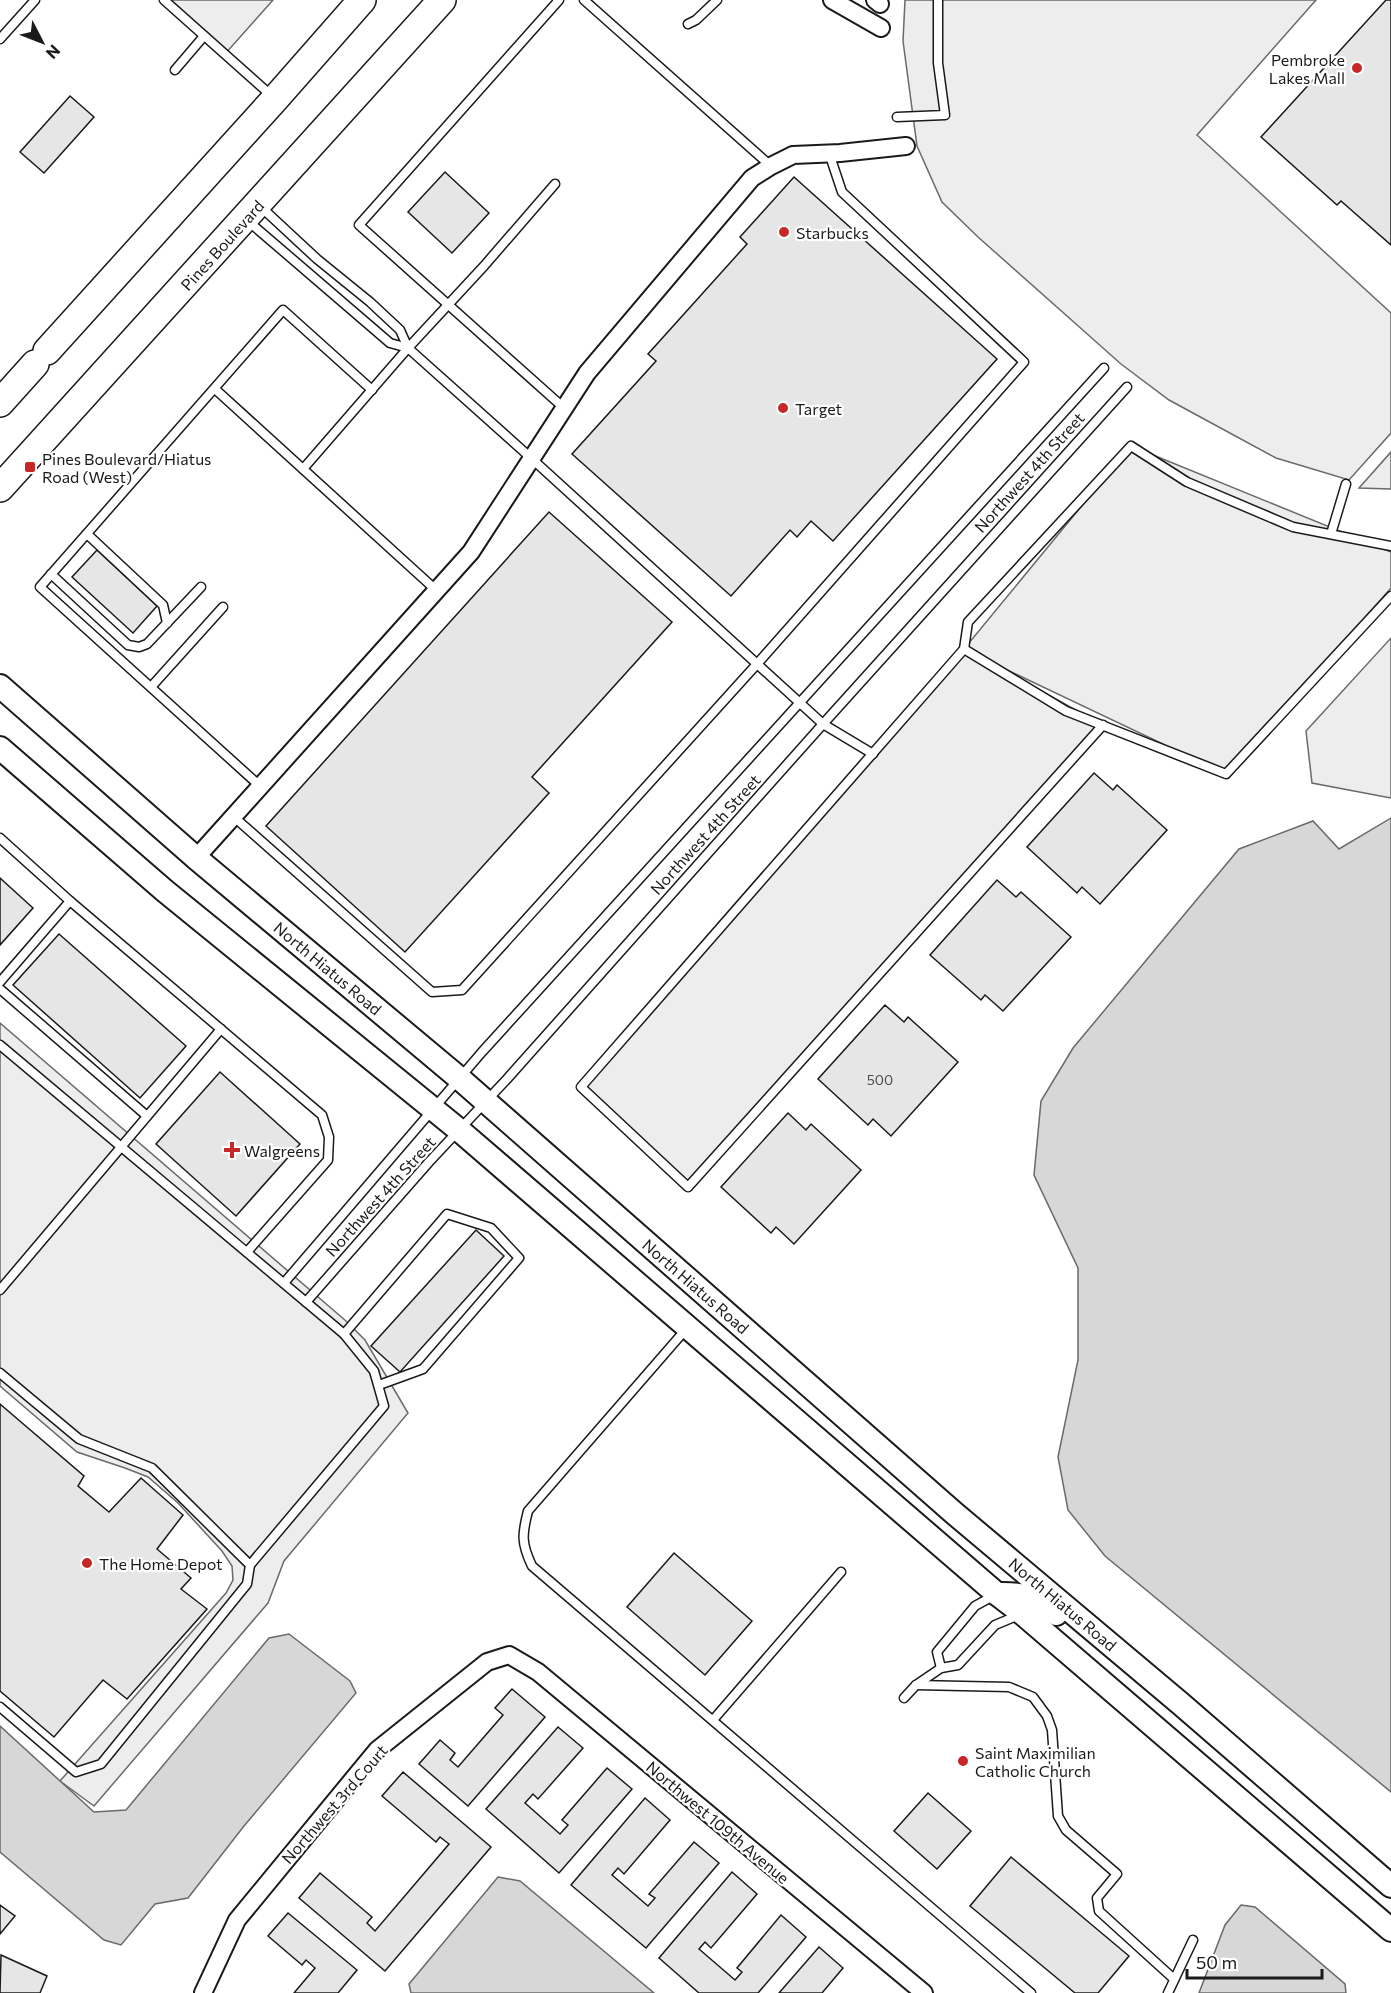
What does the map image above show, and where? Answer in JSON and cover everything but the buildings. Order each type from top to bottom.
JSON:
[{"type":"highway","points":[[0,403],[276,99],[362,0]]},
{"type":"highway","name":"Pines Boulevard","points":[[0,488],[442,0]]},
{"type":"main road","name":"North Hiatus Road","points":[[0,686],[196,858],[459,1078],[945,1505],[1181,1704],[1391,1886]]},
{"type":"main road","name":"North Hiatus Road","points":[[0,748],[165,891],[459,1130],[1391,1930]]},
{"type":"main road","points":[[997,1594],[1026,1595],[1040,1602],[1162,1702],[1181,1704]]},
{"type":"street","points":[[832,0],[881,28]]},
{"type":"street","points":[[196,858],[471,552],[594,364],[752,178],[793,155],[906,146]]},
{"type":"street","name":"Northwest 3rd Court","points":[[203,1993],[237,1920],[377,1750],[487,1662],[509,1655]]},
{"type":"street","name":"Northwest 109th Avenue","points":[[509,1655],[538,1672],[924,1993]]},
{"type":"lane","points":[[0,39],[35,0]]},
{"type":"lane","points":[[164,0],[276,99]]},
{"type":"lane","points":[[559,0],[359,225],[564,408]]},
{"type":"lane","points":[[584,0],[771,166]]},
{"type":"lane","points":[[688,24],[696,20],[717,0]]},
{"type":"lane","points":[[897,117],[945,115],[938,63],[938,0]]},
{"type":"lane","points":[[175,70],[204,36]]},
{"type":"lane","points":[[234,817],[432,992],[462,990],[757,664],[1024,362],[842,192],[828,153]]},
{"type":"lane","points":[[303,469],[555,184]]},
{"type":"lane","points":[[252,212],[390,343],[408,348]]},
{"type":"lane","points":[[252,212],[317,259],[370,302],[400,330],[408,348],[823,724],[873,754]]},
{"type":"lane","points":[[261,787],[40,587],[283,310],[372,390]]},
{"type":"lane","name":"Northwest 4th Street","points":[[284,1283],[459,1078],[1104,368]]},
{"type":"lane","name":"Northwest 4th Street","points":[[306,1302],[1126,387]]},
{"type":"lane","points":[[215,389],[437,591]]},
{"type":"lane","points":[[1103,725],[688,1187],[581,1087],[964,650],[968,622],[1131,446],[1187,482],[1293,527],[1391,546]]},
{"type":"lane","points":[[1331,534],[1346,484]]},
{"type":"lane","points":[[87,534],[163,605],[167,623]]},
{"type":"lane","points":[[51,574],[128,645],[139,647],[147,644],[201,587]]},
{"type":"lane","points":[[964,650],[1066,711],[1226,774],[1391,596]]},
{"type":"lane","points":[[151,687],[223,607]]},
{"type":"lane","points":[[0,838],[70,901],[322,1115],[329,1137],[328,1160],[247,1252]]},
{"type":"lane","points":[[0,982],[70,901]]},
{"type":"lane","points":[[0,989],[147,1116]]},
{"type":"lane","points":[[0,1290],[221,1029]]},
{"type":"lane","points":[[0,1045],[344,1334],[374,1371],[384,1406],[250,1565],[246,1584],[101,1764],[76,1772],[0,1707]]},
{"type":"lane","points":[[344,1334],[447,1214],[491,1228],[519,1258],[423,1369],[379,1385]]},
{"type":"lane","points":[[688,1327],[528,1511],[522,1533],[525,1551],[532,1566],[1031,1993]]},
{"type":"lane","points":[[0,1373],[79,1439],[153,1468],[250,1565]]},
{"type":"lane","points":[[713,1720],[842,1572]]},
{"type":"lane","points":[[941,1668],[937,1652],[975,1606],[997,1594]]},
{"type":"lane","points":[[904,1698],[916,1685],[941,1668],[958,1665],[995,1625],[1023,1614]]},
{"type":"lane","points":[[916,1685],[1009,1687],[1033,1697],[1047,1716],[1052,1730],[1058,1816],[1066,1830],[1117,1874],[1097,1898],[1099,1911],[1174,1979]]},
{"type":"lane","points":[[1168,1993],[1193,1940]]},
{"type":"shaded area","points":[[162,0],[273,0],[225,54]]},
{"type":"shaded area","points":[[905,0],[1316,0],[1197,135],[1391,313],[1391,433],[1349,480],[1276,458],[1169,400],[1121,364],[942,202],[917,146],[903,41]]},
{"type":"shaded area","points":[[1131,446],[1391,552],[1391,588],[1226,774],[978,656],[1103,725],[688,1187],[581,1087],[964,649]]},
{"type":"shaded area","points":[[1391,452],[1391,489],[1359,488]]},
{"type":"shaded area","points":[[1391,638],[1391,798],[1312,783],[1306,731]]},
{"type":"shaded area","points":[[1391,818],[1391,1792],[1105,1556],[1068,1510],[1058,1457],[1078,1360],[1078,1268],[1034,1175],[1041,1101],[1073,1048],[1239,849],[1313,821],[1339,849]]},
{"type":"shaded area","points":[[0,1023],[346,1321],[365,1340],[408,1413],[284,1561],[268,1603],[94,1806],[60,1781],[226,1593],[233,1580],[232,1566],[222,1551],[178,1503],[148,1477],[77,1452],[0,1386]]},
{"type":"shaded area","points":[[289,1634],[350,1681],[356,1693],[244,1826],[188,1898],[155,1904],[121,1945],[104,1940],[0,1852],[0,1726],[94,1812],[126,1810],[269,1638]]},
{"type":"shaded area","points":[[498,1877],[520,1881],[654,1993],[411,1993],[409,1984]]},
{"type":"shaded area","points":[[1241,1905],[1255,1907],[1345,1984],[1346,1993],[1199,1993],[1225,1925]]},
{"type":"place","name":"Pembroke Lakes Mall","points":[[1357,68]]},
{"type":"place","name":"Starbucks","points":[[784,232]]},
{"type":"place","name":"Target","points":[[783,408]]},
{"type":"place","name":"Pines Boulevard/Hiatus Road (West)","points":[[30,467]]},
{"type":"place","name":"Walgreens","points":[[232,1150]]},
{"type":"place","name":"The Home Depot","points":[[87,1563]]},
{"type":"place","name":"Saint Maximilian Catholic Church","points":[[963,1761]]}]
